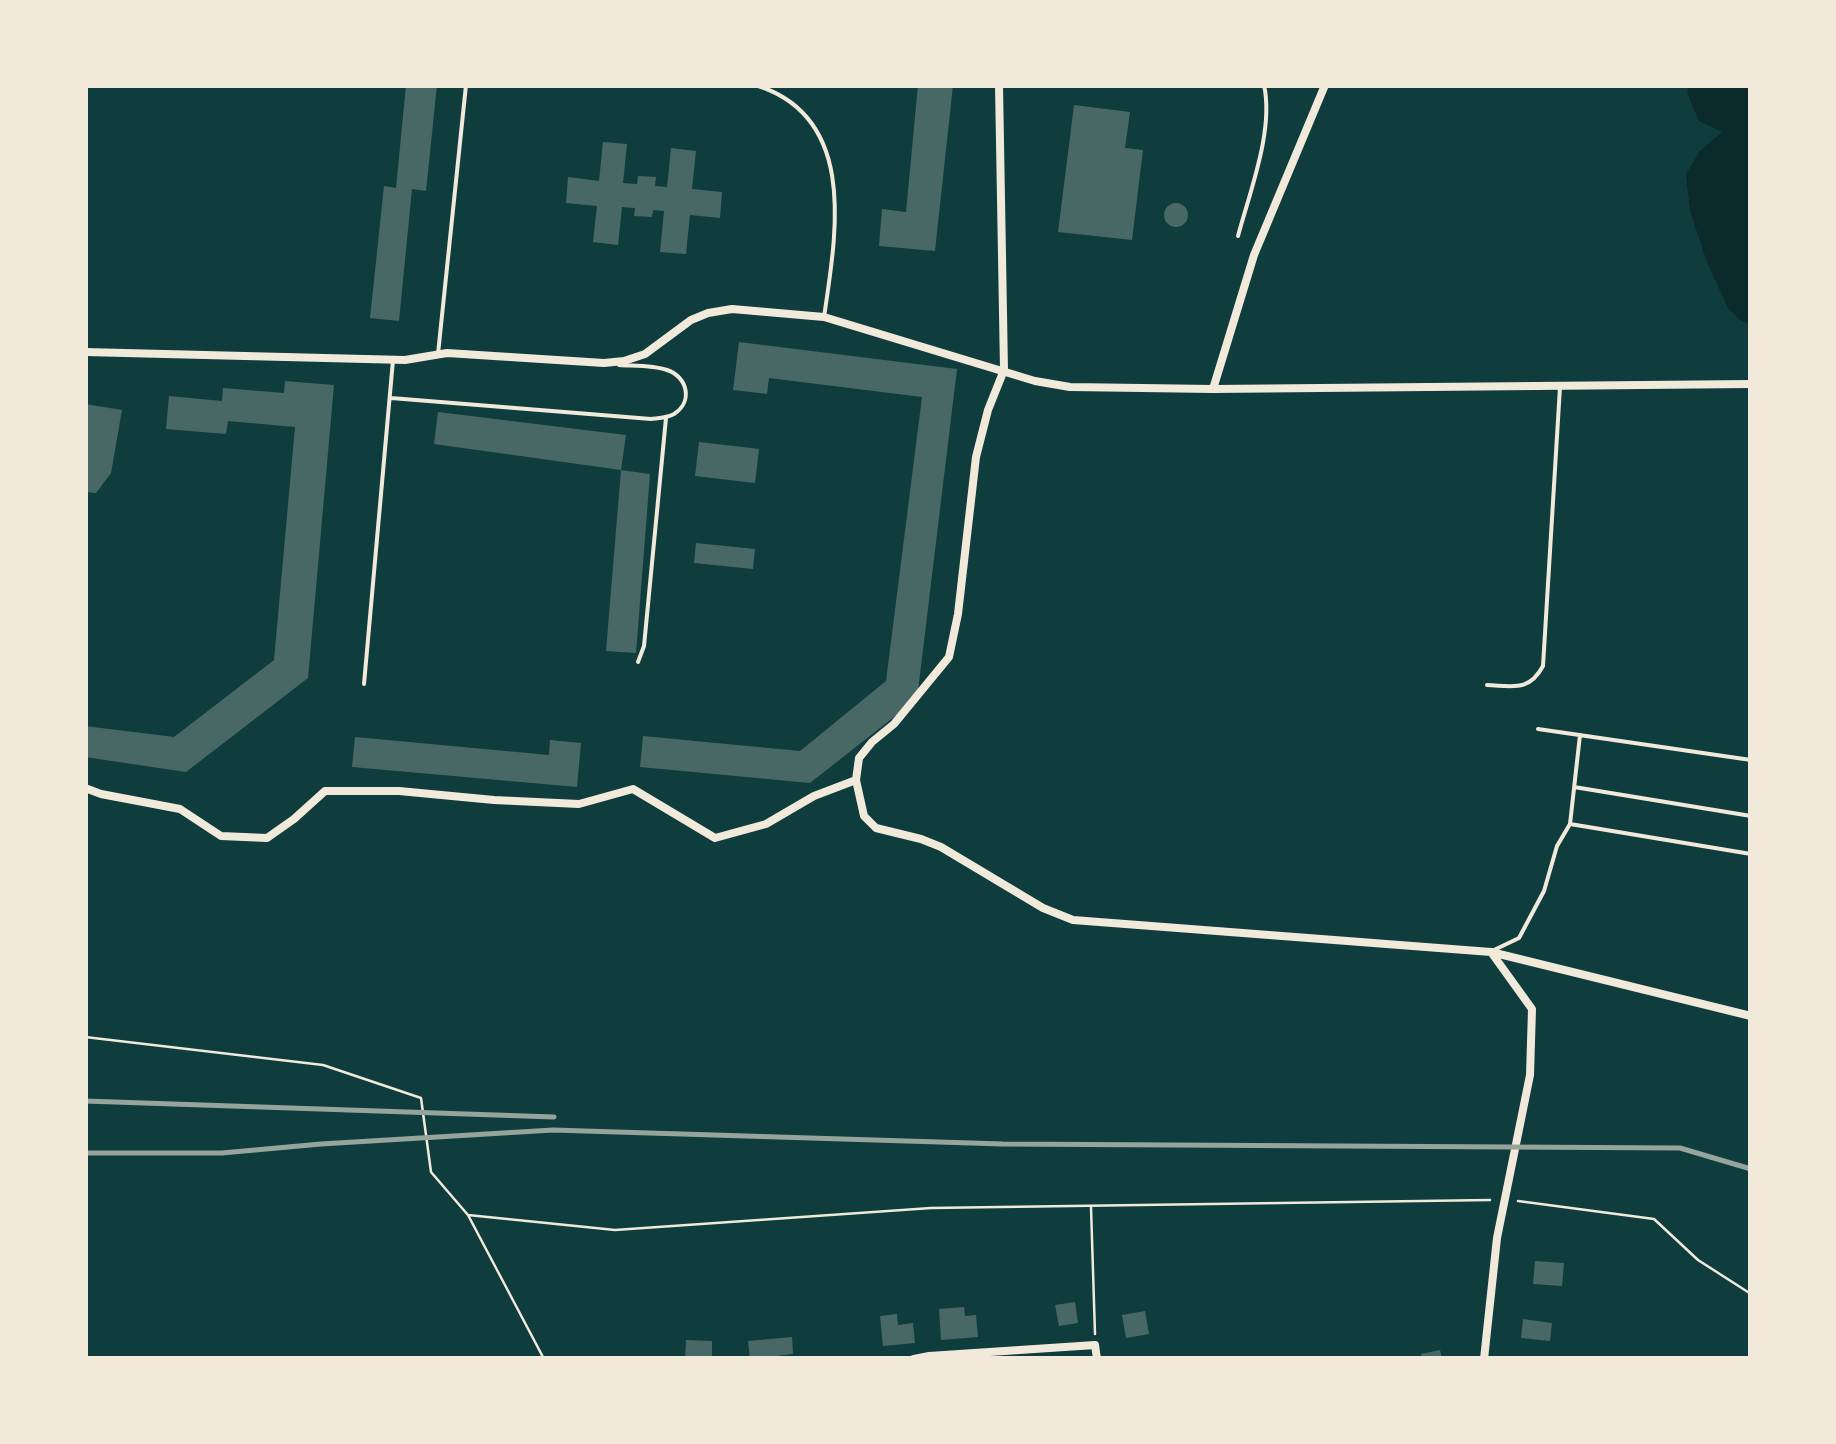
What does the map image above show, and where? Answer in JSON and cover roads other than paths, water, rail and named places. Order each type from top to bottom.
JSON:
[{"type":"street","points":[[999,85],[1004,370],[980,435],[949,657],[894,724],[860,758],[856,780],[864,816],[876,828],[941,847],[1043,908],[1073,920],[1491,952],[1751,1016]]},
{"type":"street","points":[[1214,389],[1254,255],[1324,85]]},
{"type":"street","points":[[85,352],[393,360],[438,355],[604,363],[646,354],[692,320],[732,308],[824,316],[1035,381],[1070,387],[1751,384]]},
{"type":"street","points":[[85,788],[180,809],[221,836],[268,838],[325,791],[399,791],[580,804],[633,790],[716,838],[766,824],[814,796],[856,780]]},
{"type":"street","points":[[1484,1359],[1497,1238],[1530,1076],[1532,1008],[1491,952]]},
{"type":"street","points":[[914,1359],[1095,1345],[1097,1359]]},
{"type":"lane","points":[[438,355],[466,85]]},
{"type":"lane","points":[[756,85],[796,105],[822,140],[828,158],[836,224],[824,316]]},
{"type":"lane","points":[[1238,236],[1266,130],[1268,102],[1264,85]]},
{"type":"lane","points":[[364,684],[393,360]]},
{"type":"lane","points":[[391,398],[636,418],[666,417],[679,412],[686,400],[686,386],[667,370],[604,363]]},
{"type":"lane","points":[[1487,685],[1529,684],[1543,666],[1560,387]]},
{"type":"lane","points":[[638,662],[644,646],[666,417]]},
{"type":"lane","points":[[1538,729],[1751,760]]},
{"type":"lane","points":[[1491,952],[1519,938],[1544,891],[1558,846],[1570,824],[1580,735]]},
{"type":"lane","points":[[1574,787],[1751,816]]},
{"type":"lane","points":[[1570,824],[1751,854]]},
{"type":"water","points":[[1690,85],[1751,85],[1751,325],[1728,308],[1690,211],[1686,174],[1700,151],[1722,132],[1699,121],[1687,93]]},
{"type":"railway","points":[[85,1101],[554,1117]]},
{"type":"railway","points":[[85,1153],[222,1153],[553,1130],[1003,1144],[1680,1148],[1751,1169]]}]
